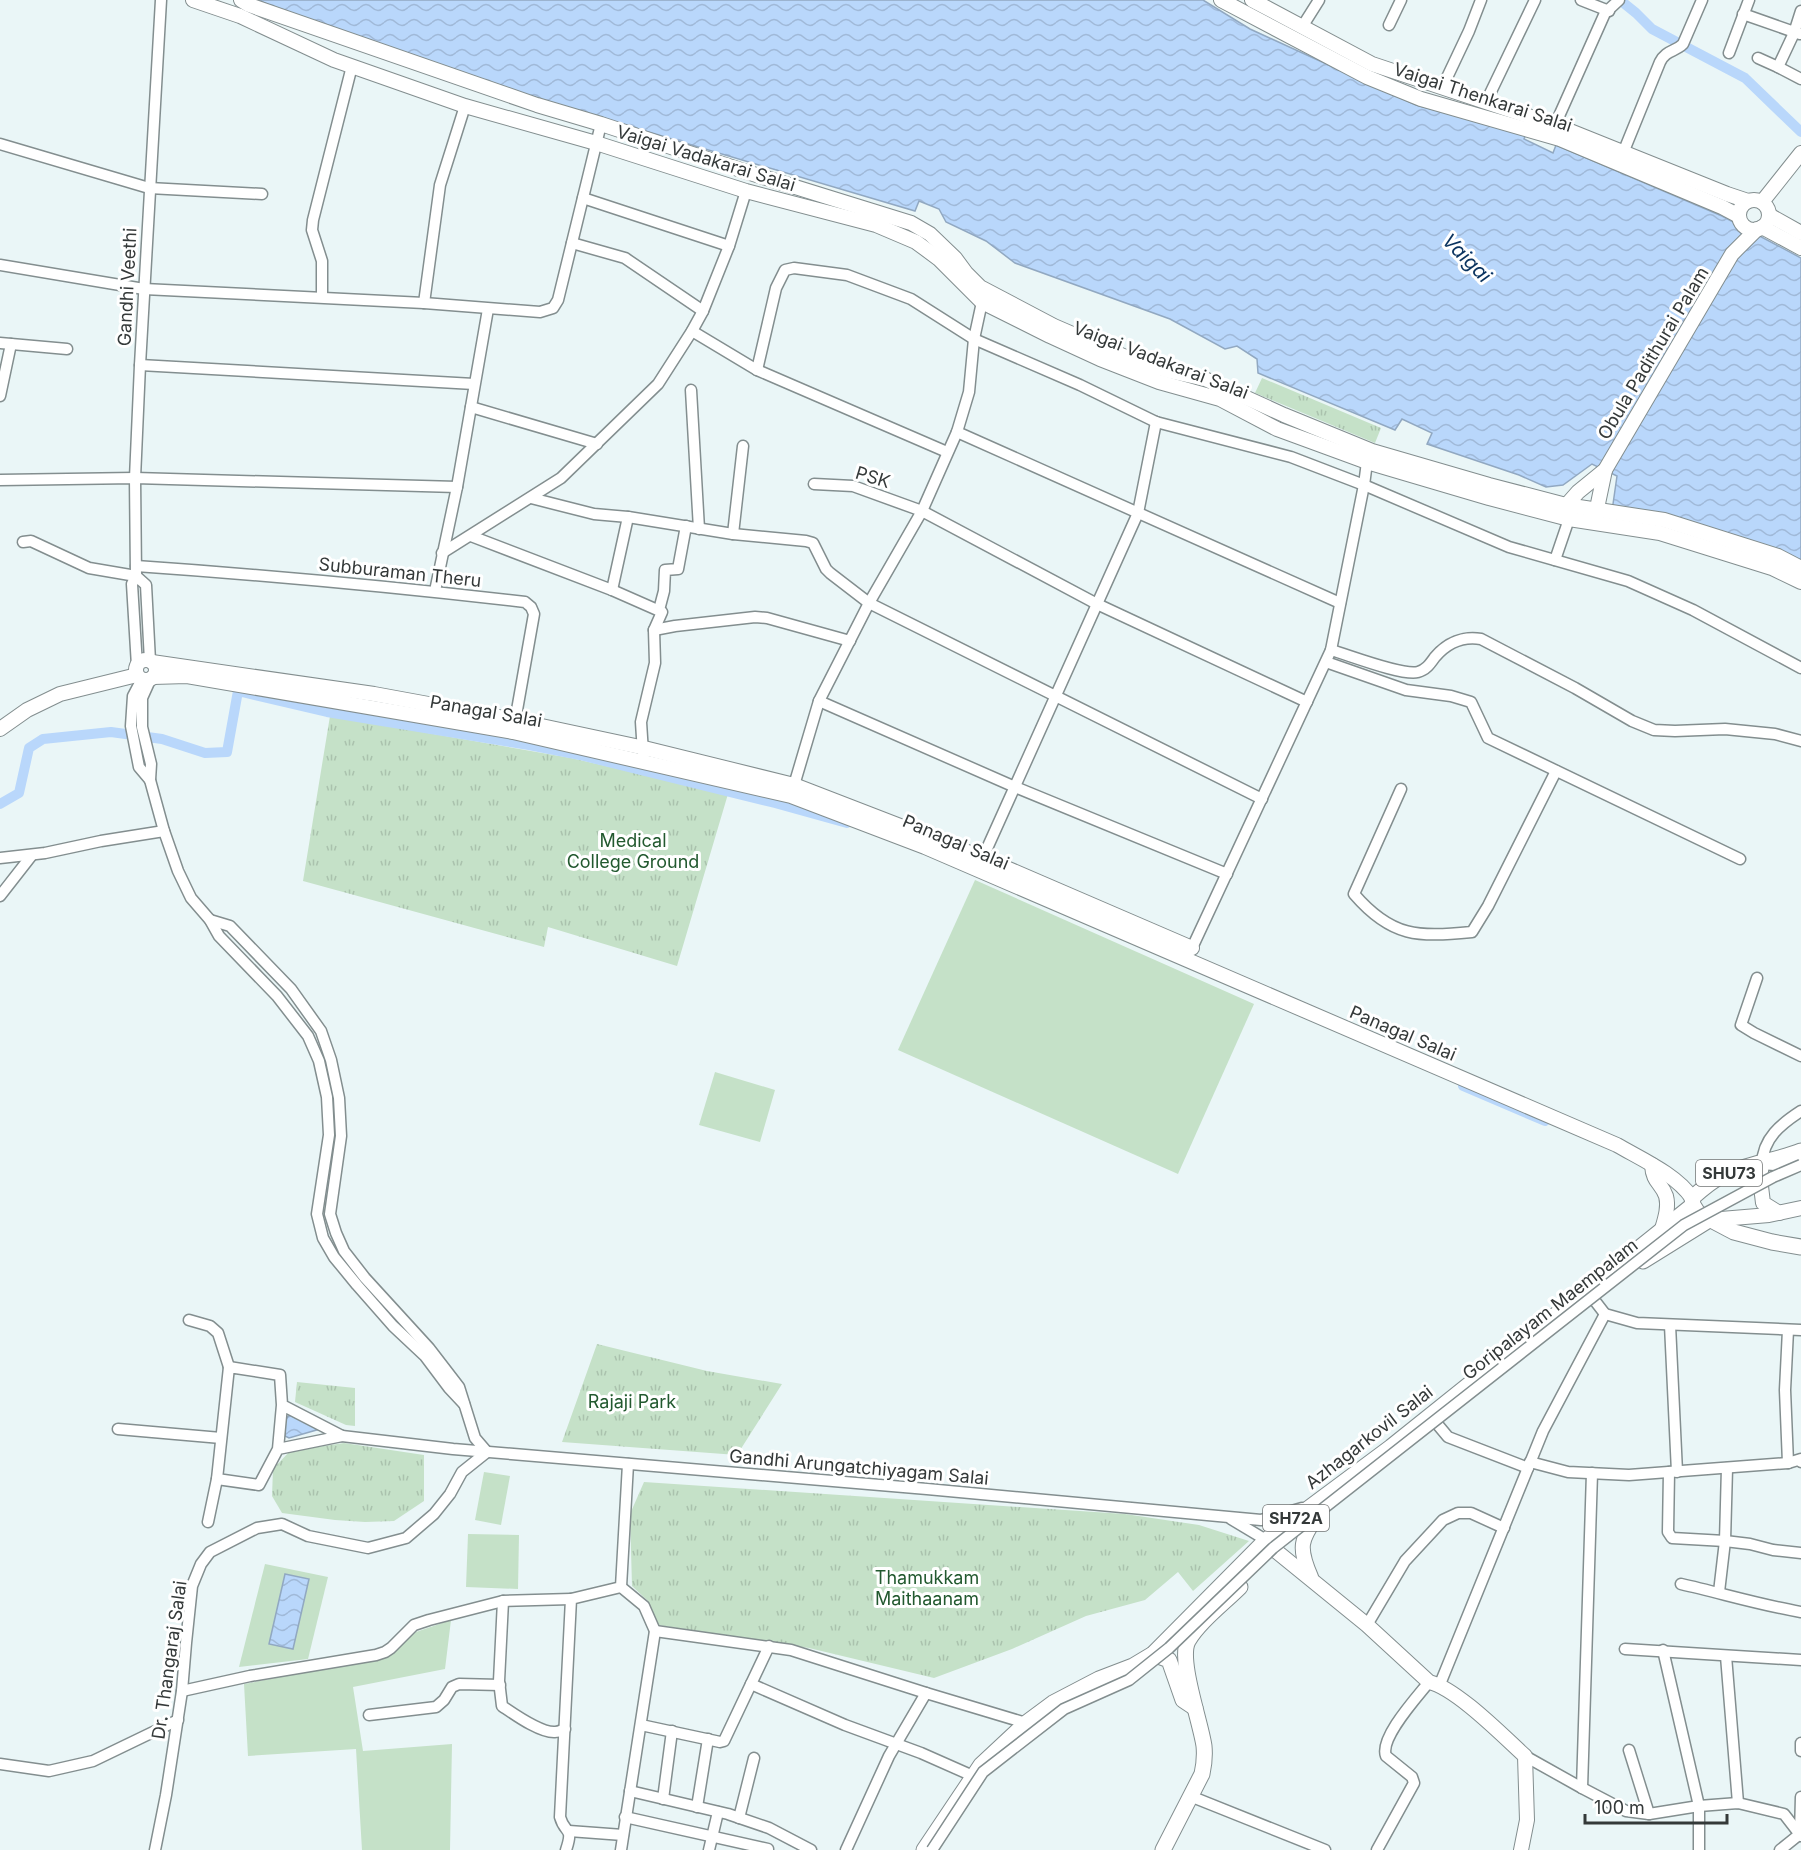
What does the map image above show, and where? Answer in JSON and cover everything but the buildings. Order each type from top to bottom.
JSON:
[{"type":"highway","name":"SHU73","points":[[1801,1150],[1788,1156],[1725,1174],[1710,1183],[1693,1201],[1698,1213],[1734,1232],[1801,1247]]},
{"type":"highway","name":"Azhagarkovil Salai","points":[[924,1850],[981,1765],[1026,1723],[1053,1703],[1099,1679],[1133,1666],[1153,1654],[1271,1546],[1662,1229],[1693,1201]]},
{"type":"highway","name":"Azhagarkovil Salai","points":[[1320,1507],[1438,1425],[1639,1264],[1709,1220]]},
{"type":"highway","name":"Azhagarkovil Salai","points":[[1195,1708],[1185,1654],[1187,1644],[1194,1632],[1271,1546]]},
{"type":"highway","points":[[1153,1654],[1169,1660],[1183,1700],[1195,1708],[1204,1747],[1202,1774],[1163,1850]]},
{"type":"main road","name":"Vaigai Vadakarai Salai","points":[[193,0],[240,16],[334,60],[465,105],[596,143],[746,191],[876,225],[916,242],[939,259],[982,302],[1100,359],[1159,382],[1220,399],[1277,429],[1370,457],[1489,498],[1565,513],[1597,512],[1664,520],[1778,556],[1801,568]]},
{"type":"main road","name":"Vaigai Vadakarai Salai","points":[[240,0],[537,105],[911,223],[930,234],[980,287],[1054,326],[1128,358],[1205,379],[1370,457]]},
{"type":"main road","name":"Vaigai Thenkarai Salai","points":[[1221,0],[1367,76],[1421,99],[1560,139],[1722,207],[1740,219],[1747,228],[1760,215]]},
{"type":"main road","name":"Vaigai Thenkarai Salai","points":[[1254,0],[1372,63],[1555,125],[1727,195],[1760,215],[1801,233]]},
{"type":"main road","points":[[1760,215],[1801,153]]},
{"type":"main road","name":"Obula Padithurai Palam","points":[[1597,512],[1605,470],[1732,254],[1760,215],[1741,207],[1732,254]]},
{"type":"main road","name":"Vaigai Thenkarai Salai","points":[[1760,215],[1801,248]]},
{"type":"main road","name":"Obula Padithurai Palam","points":[[1565,513],[1578,492],[1605,470]]},
{"type":"main road","name":"Vaigai Vadakarai Salai","points":[[1597,512],[1772,568],[1801,582]]},
{"type":"main road","name":"Panagal Salai","points":[[0,729],[27,710],[60,694],[146,671],[643,747],[793,790],[926,847],[980,864],[1192,948]]},
{"type":"main road","name":"Panagal Salai","points":[[514,726],[644,763],[793,790]]},
{"type":"main road","name":"Panagal Salai","points":[[980,864],[1617,1145],[1685,1187],[1693,1201]]},
{"type":"main road","points":[[1762,1164],[1760,1178],[1763,1203],[1779,1213]]},
{"type":"main road","points":[[1652,1165],[1653,1176],[1666,1195],[1667,1213],[1662,1229]]},
{"type":"main road","points":[[1709,1220],[1779,1213],[1801,1208]]},
{"type":"main road","points":[[1313,1581],[1304,1561],[1303,1539],[1320,1507]]},
{"type":"main road","points":[[1271,1546],[1435,1683],[1487,1720],[1525,1756],[1527,1820],[1521,1850]]},
{"type":"street","name":"Gandhi Veethi","points":[[146,671],[132,584],[136,572],[135,478],[161,0]]},
{"type":"street","points":[[1302,27],[1319,0]]},
{"type":"street","points":[[1389,26],[1401,0]]},
{"type":"street","points":[[1443,86],[1481,0]]},
{"type":"street","points":[[1486,102],[1535,0]]},
{"type":"street","points":[[1581,0],[1614,5]]},
{"type":"street","points":[[1623,153],[1663,55],[1681,46],[1702,0]]},
{"type":"street","points":[[1729,53],[1749,0]]},
{"type":"street","points":[[1555,125],[1605,13],[1614,5]]},
{"type":"street","points":[[1778,67],[1798,34],[1801,10]]},
{"type":"street","points":[[1743,14],[1798,34]]},
{"type":"street","points":[[1758,58],[1801,79]]},
{"type":"street","points":[[322,297],[322,261],[312,230],[313,220],[352,66]]},
{"type":"street","points":[[424,303],[440,185],[465,105]]},
{"type":"street","points":[[0,265],[144,289],[322,297],[540,312],[553,308],[558,300],[601,124]]},
{"type":"street","points":[[0,144],[149,188],[262,194]]},
{"type":"street","points":[[442,553],[561,478],[658,384],[703,311],[729,246],[746,191]]},
{"type":"street","points":[[583,198],[729,246]]},
{"type":"street","points":[[572,243],[625,258],[703,311]]},
{"type":"street","points":[[757,370],[778,282],[785,270],[794,268],[848,275],[910,299],[974,339],[1080,385],[1156,422],[1291,457],[1364,485],[1509,548],[1628,581],[1693,610],[1801,668]]},
{"type":"street","points":[[793,790],[819,701],[869,603],[922,511],[946,452],[957,432],[969,392],[974,339],[982,302]]},
{"type":"street","points":[[435,591],[457,487],[488,309]]},
{"type":"street","points":[[692,332],[757,370],[946,452]]},
{"type":"street","points":[[0,396],[5,344],[67,350]]},
{"type":"street","points":[[140,364],[474,384]]},
{"type":"street","points":[[692,390],[699,529]]},
{"type":"street","points":[[471,407],[597,444]]},
{"type":"street","points":[[980,864],[1138,513],[1156,422]]},
{"type":"street","points":[[957,432],[1340,603]]},
{"type":"street","points":[[733,534],[743,446]]},
{"type":"street","points":[[1192,948],[1331,650],[1370,457]]},
{"type":"street","points":[[0,480],[135,478],[457,487]]},
{"type":"street","name":"PSK","points":[[814,484],[853,486],[922,511],[1097,604],[1307,702]]},
{"type":"street","points":[[531,498],[594,514],[813,543],[826,569],[869,603],[1262,799]]},
{"type":"street","points":[[1555,560],[1565,513]]},
{"type":"street","points":[[612,590],[628,517]]},
{"type":"street","points":[[644,763],[641,722],[655,663],[654,630],[662,612],[659,610],[664,591],[665,570],[678,569],[686,526]]},
{"type":"street","points":[[471,536],[659,610]]},
{"type":"street","name":"Subburaman Theru","points":[[23,542],[32,541],[88,568],[136,572],[249,574],[435,591],[525,602],[534,614],[514,726]]},
{"type":"street","points":[[654,630],[755,617],[767,618],[850,640]]},
{"type":"street","points":[[1331,650],[1416,673],[1425,670],[1449,645],[1462,639],[1481,639],[1632,721],[1654,730],[1725,729],[1775,734],[1801,741]]},
{"type":"street","points":[[1326,662],[1406,690],[1451,696],[1471,702],[1488,738],[1740,859]]},
{"type":"street","points":[[146,671],[134,742],[139,767],[150,780]]},
{"type":"street","points":[[819,701],[1015,787],[1227,874]]},
{"type":"street","points":[[136,727],[146,744],[151,764],[150,780],[164,831],[191,898],[210,920],[219,936],[277,996],[308,1036],[320,1061],[327,1097],[329,1135],[317,1214],[323,1238],[334,1257],[357,1285],[393,1326],[425,1356],[464,1404]]},
{"type":"street","points":[[1401,789],[1354,894],[1366,908],[1403,932],[1420,935],[1472,932],[1488,906],[1556,771]]},
{"type":"street","points":[[0,858],[32,855],[164,831]]},
{"type":"street","points":[[0,896],[32,855]]},
{"type":"street","points":[[210,920],[230,926],[291,989],[321,1031],[331,1060],[339,1098],[341,1136],[330,1214],[336,1233],[345,1251],[365,1278],[429,1348],[459,1388],[475,1438],[487,1452]]},
{"type":"street","points":[[1757,978],[1740,1025],[1801,1056]]},
{"type":"street","points":[[1801,1111],[1769,1137],[1762,1152],[1762,1164],[1785,1166],[1801,1164]]},
{"type":"street","name":"Goripalayam Maempalam","points":[[932,1850],[983,1772],[1064,1709],[1129,1680],[1169,1647],[1273,1548],[1684,1225],[1801,1164]]},
{"type":"street","points":[[1595,1301],[1605,1314],[1637,1323],[1801,1330]]},
{"type":"street","points":[[1377,1850],[1414,1783],[1412,1777],[1386,1756],[1385,1744],[1392,1731],[1435,1683],[1504,1528],[1543,1431],[1605,1314]]},
{"type":"street","points":[[189,1320],[210,1326],[218,1333],[229,1367],[216,1479],[208,1522]]},
{"type":"street","points":[[1670,1325],[1673,1472],[1669,1535],[1677,1539],[1725,1541],[1801,1553]]},
{"type":"street","points":[[1788,1330],[1785,1390],[1788,1463]]},
{"type":"street","points":[[216,1479],[259,1485],[278,1449],[282,1405],[280,1375],[229,1367]]},
{"type":"street","points":[[282,1405],[342,1436]]},
{"type":"street","points":[[1438,1425],[1448,1437],[1529,1465],[1568,1472],[1629,1475],[1788,1463],[1801,1459],[1801,1462]]},
{"type":"street","points":[[118,1429],[221,1438]]},
{"type":"street","points":[[278,1449],[342,1436]]},
{"type":"street","name":"Gandhi Arungatchiyagam Salai","points":[[342,1436],[453,1449],[1261,1520],[1320,1507]]},
{"type":"street","name":"Dr. Thangaraj Salai","points":[[154,1850],[166,1795],[178,1720],[192,1586],[201,1564],[210,1552],[257,1528],[282,1524],[308,1536],[368,1548],[406,1538],[434,1514],[450,1494],[462,1472],[487,1452]]},
{"type":"street","points":[[621,1587],[628,1464]]},
{"type":"street","points":[[1719,1592],[1725,1541],[1727,1468]]},
{"type":"street","points":[[1581,1788],[1592,1473]]},
{"type":"street","points":[[1367,1625],[1405,1561],[1443,1520],[1458,1512],[1471,1513],[1504,1528]]},
{"type":"street","name":"Gandhi Arungatchiyagam Salai","points":[[1228,1517],[1271,1546]]},
{"type":"street","points":[[1681,1584],[1719,1592],[1764,1606],[1801,1612]]},
{"type":"street","points":[[182,1690],[376,1655],[391,1648],[414,1625],[460,1611],[503,1601],[571,1599],[621,1587]]},
{"type":"street","points":[[621,1587],[644,1606],[655,1630],[621,1850]]},
{"type":"street","points":[[566,1850],[570,1838],[569,1831],[560,1817],[571,1599]]},
{"type":"street","points":[[503,1601],[500,1685],[502,1706],[546,1730],[555,1732],[565,1729]]},
{"type":"street","points":[[655,1630],[792,1650],[1026,1723]]},
{"type":"street","points":[[640,1725],[720,1742],[727,1737],[769,1646]]},
{"type":"street","points":[[1625,1649],[1801,1660]]},
{"type":"street","points":[[1663,1650],[1699,1806],[1699,1850]]},
{"type":"street","points":[[1726,1656],[1738,1803]]},
{"type":"street","points":[[369,1715],[436,1707],[444,1700],[452,1687],[459,1684],[500,1685]]},
{"type":"street","points":[[751,1684],[845,1725],[896,1743],[973,1776]]},
{"type":"street","points":[[846,1850],[896,1743],[926,1693]]},
{"type":"street","points":[[0,1764],[49,1771],[93,1761],[178,1720]]},
{"type":"street","points":[[663,1799],[672,1731]]},
{"type":"street","points":[[697,1807],[708,1739]]},
{"type":"street","points":[[1801,1743],[1801,1751]]},
{"type":"street","points":[[1629,1750],[1649,1814]]},
{"type":"street","points":[[1525,1756],[1626,1811],[1649,1814],[1699,1806],[1738,1803],[1784,1815],[1801,1835]]},
{"type":"street","points":[[739,1818],[754,1758]]},
{"type":"street","points":[[630,1791],[739,1818],[769,1828],[812,1850]]},
{"type":"street","points":[[1190,1796],[1325,1850]]},
{"type":"street","points":[[1801,1797],[1801,1835]]},
{"type":"street","points":[[709,1850],[718,1812]]},
{"type":"street","points":[[626,1817],[768,1849]]},
{"type":"street","points":[[569,1831],[623,1834]]},
{"type":"street","points":[[1780,1850],[1801,1835]]},
{"type":"green space","points":[[1262,378],[1381,428],[1375,443],[1255,393]]},
{"type":"green space","name":"Medical College Ground","points":[[330,716],[571,758],[728,794],[677,966],[548,927],[544,947],[303,881]]},
{"type":"green space","points":[[975,880],[1254,1004],[1178,1174],[898,1050]]},
{"type":"green space","points":[[715,1072],[775,1090],[760,1142],[699,1125]]},
{"type":"green space","name":"Rajaji Park","points":[[597,1344],[707,1371],[782,1384],[737,1455],[562,1442]]},
{"type":"green space","points":[[297,1382],[355,1388],[355,1426],[346,1425],[295,1402]]},
{"type":"green space","points":[[344,1443],[424,1455],[424,1501],[394,1521],[335,1520],[282,1513],[272,1496],[273,1469],[290,1451]]},
{"type":"green space","points":[[484,1472],[510,1476],[501,1525],[475,1520]]},
{"type":"green space","name":"Thamukkam Maithaanam","points":[[644,1482],[1125,1514],[1199,1525],[1249,1541],[1193,1591],[1178,1572],[1145,1600],[1086,1616],[1012,1649],[934,1678],[809,1648],[658,1625],[648,1601],[632,1586],[630,1514]]},
{"type":"green space","points":[[468,1534],[519,1535],[518,1589],[466,1587]]},
{"type":"green space","points":[[265,1564],[328,1577],[308,1659],[239,1667]]},
{"type":"green space","points":[[451,1620],[445,1669],[353,1687],[363,1751],[452,1744],[450,1850],[362,1850],[356,1749],[248,1756],[244,1684],[387,1657],[416,1632]]},
{"type":"water","name":"Vaigai","points":[[258,0],[1203,0],[1250,29],[1416,105],[1526,134],[1524,139],[1553,153],[1556,145],[1722,216],[1801,258],[1801,560],[1615,508],[1613,504],[1617,476],[1592,464],[1563,485],[1546,487],[1519,475],[1427,444],[1432,433],[1402,419],[1395,430],[1258,373],[1257,359],[1237,346],[1225,349],[1170,319],[1015,263],[986,241],[946,222],[939,209],[919,201],[915,211],[461,75]]},
{"type":"water","points":[[290,1415],[320,1429],[289,1438],[285,1436],[285,1419]]},
{"type":"water","points":[[285,1574],[309,1579],[293,1649],[269,1644]]},
{"type":"waterway","points":[[1620,0],[1652,29],[1745,78],[1801,132]]},
{"type":"waterway","points":[[0,804],[19,793],[29,748],[43,739],[111,732],[162,739],[205,753],[227,752],[238,691],[327,712],[580,755],[847,823]]},
{"type":"waterway","points":[[1463,1086],[1545,1121]]}]
